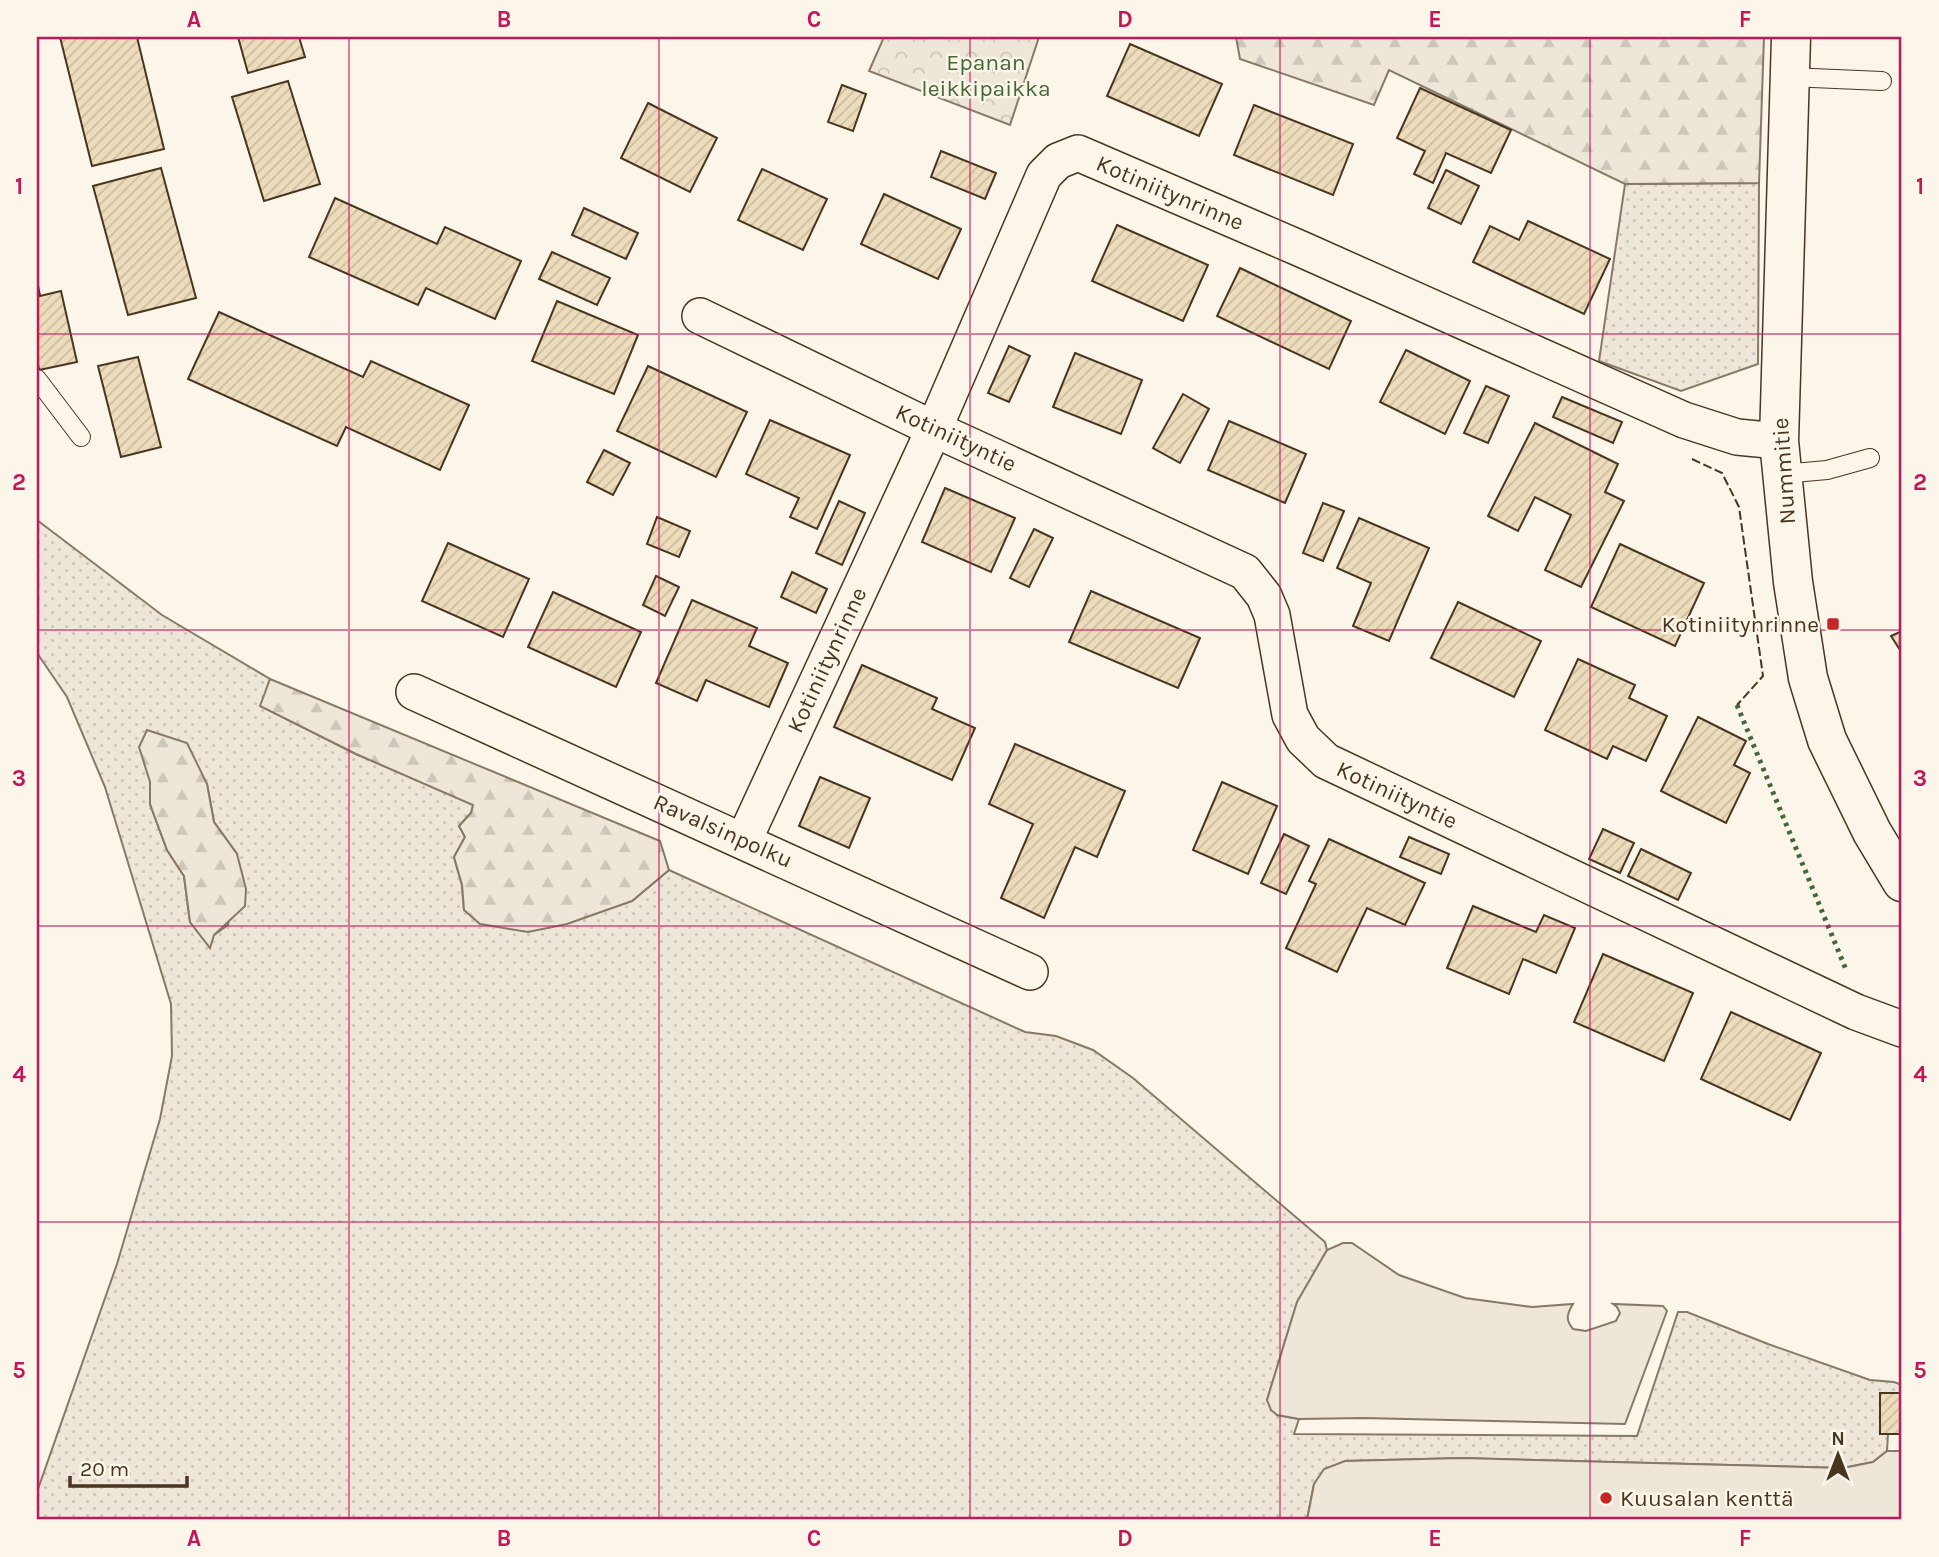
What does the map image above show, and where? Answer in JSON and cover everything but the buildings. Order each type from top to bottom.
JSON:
[{"type":"street","name":"Nummitie","points":[[1791,37],[1781,458],[1793,582],[1808,678],[1827,740],[1872,831],[1902,882]]},
{"type":"street","name":"Kotiniitynrinne","points":[[744,840],[934,429],[1044,175],[1058,161],[1078,153],[1684,420],[1737,437],[1781,458]]},
{"type":"street","name":"Kotiniityntie","points":[[700,316],[934,429],[1245,572],[1264,596],[1272,615],[1290,715],[1303,739],[1326,761],[1856,1012],[1902,1029]]},
{"type":"street","name":"Ravalsinpolku","points":[[414,692],[1030,972]]},
{"type":"lane","points":[[1789,77],[1882,81]]},
{"type":"lane","points":[[37,379],[81,437]]},
{"type":"lane","points":[[1781,458],[1826,470],[1870,458]]},
{"type":"green space","name":"Epanan leikkipaikka","points":[[884,37],[1039,37],[1010,125],[869,71]]},
{"type":"green space","points":[[1236,37],[1764,37],[1759,183],[1625,184],[1389,70],[1374,105],[1240,59]]},
{"type":"green space","points":[[1759,183],[1758,364],[1681,391],[1599,361],[1625,184]]},
{"type":"green space","points":[[37,520],[162,615],[270,679],[261,706],[356,754],[474,805],[471,813],[459,826],[465,837],[454,857],[462,885],[464,910],[632,901],[669,870],[1025,1032],[1056,1036],[1093,1050],[1133,1078],[1325,1242],[1327,1250],[1297,1303],[1267,1400],[1277,1415],[1299,1419],[1294,1434],[1637,1436],[1678,1312],[1687,1312],[1870,1380],[1902,1385],[1902,1393],[1880,1393],[1880,1434],[1888,1434],[1887,1451],[1873,1462],[1843,1468],[1462,1458],[1345,1461],[1314,1484],[1307,1520],[37,1520],[37,1492],[117,1264],[160,1119],[172,1056],[171,1004],[105,787],[67,697],[37,653]],"holes":[[[150,782],[207,784],[214,822],[237,854],[228,925],[214,935],[190,922],[184,876],[167,850],[150,804]]]},
{"type":"green space","points":[[270,679],[660,841],[669,870],[632,901],[567,924],[528,932],[480,924],[464,910],[462,885],[454,857],[465,837],[459,826],[471,813],[473,805],[356,754],[260,706]]},
{"type":"green space","points":[[147,730],[187,743],[207,784],[214,822],[237,854],[246,889],[245,906],[214,935],[210,948],[190,922],[184,876],[167,850],[150,804],[150,782],[139,747]]},
{"type":"green space","points":[[1343,1243],[1352,1243],[1399,1275],[1465,1298],[1532,1307],[1573,1304],[1568,1317],[1573,1329],[1586,1331],[1616,1321],[1620,1313],[1613,1304],[1663,1306],[1667,1311],[1625,1424],[1299,1419],[1277,1415],[1271,1410],[1267,1400],[1297,1302],[1327,1250]]},
{"type":"green space","name":"Kuusalan kenttä","points":[[1887,1451],[1902,1451],[1902,1520],[1307,1520],[1314,1484],[1324,1469],[1345,1461],[1462,1458],[1843,1468],[1873,1462]]},
{"type":"hedge","points":[[1737,705],[1847,972]]},
{"type":"fence","points":[[1692,459],[1722,473],[1739,507],[1763,676],[1737,705]]},
{"type":"place","name":"Kotiniitynrinne","points":[[1833,624]]},
{"type":"place","name":"Kuusalan kenttä","points":[[1606,1498]]}]
